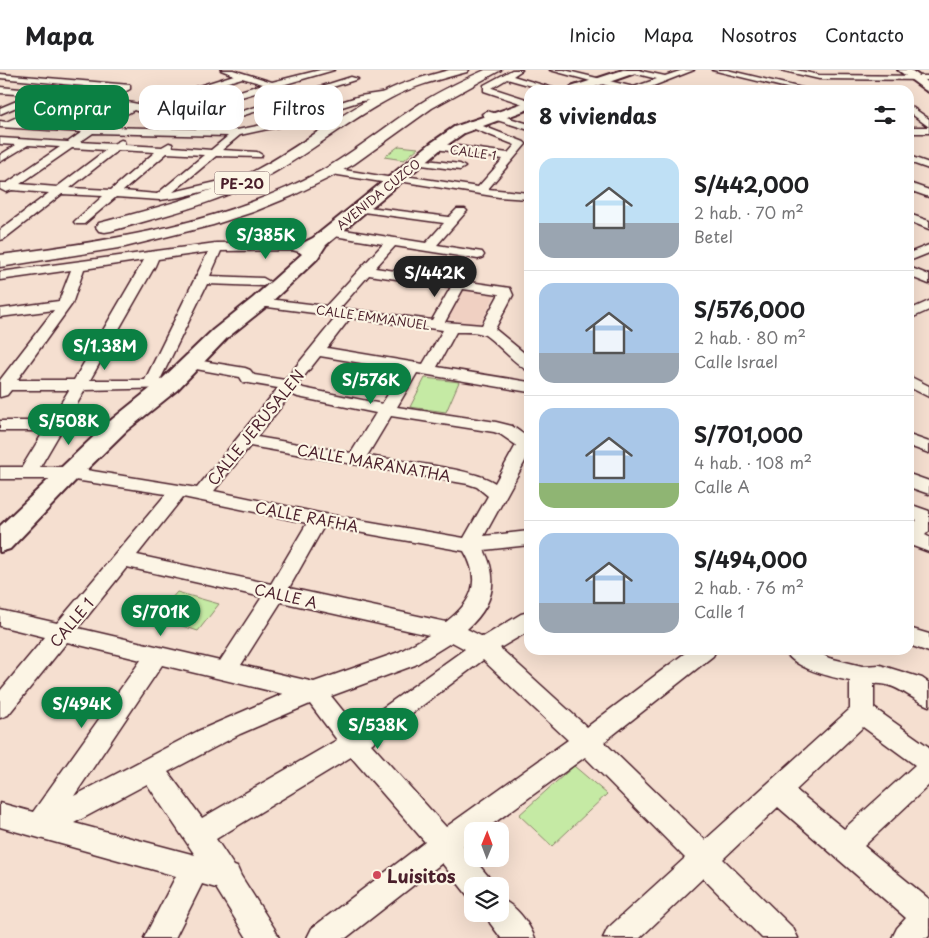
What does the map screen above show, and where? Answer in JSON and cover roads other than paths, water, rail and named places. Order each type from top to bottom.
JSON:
[{"type":"highway","name":"PE-20","points":[[66,234],[130,220],[180,206],[234,186],[259,175],[387,95],[408,86],[463,70]]},
{"type":"highway","name":"PE-20","points":[[0,261],[110,244],[191,225],[276,197],[332,171],[435,100],[500,73]]},
{"type":"highway","points":[[0,244],[19,241]]},
{"type":"street","points":[[0,76],[12,70]]},
{"type":"street","points":[[225,70],[270,85],[330,70]]},
{"type":"street","points":[[518,70],[500,73],[486,89],[524,102]]},
{"type":"street","points":[[554,70],[613,85]]},
{"type":"street","points":[[587,85],[628,70],[667,78]]},
{"type":"street","points":[[648,85],[690,70]]},
{"type":"street","points":[[716,70],[785,85]]},
{"type":"street","points":[[784,70],[819,77],[929,78]]},
{"type":"street","points":[[856,70],[863,72],[880,85]]},
{"type":"street","points":[[904,70],[929,88]]},
{"type":"street","points":[[209,85],[257,72]]},
{"type":"street","points":[[68,85],[94,73]]},
{"type":"street","points":[[500,73],[540,85]]},
{"type":"street","points":[[777,83],[802,74]]},
{"type":"street","points":[[0,76],[108,85]]},
{"type":"street","points":[[335,85],[354,80]]},
{"type":"street","points":[[753,85],[764,80]]},
{"type":"street","points":[[583,85],[597,81]]},
{"type":"street","points":[[0,90],[15,91]]},
{"type":"street","points":[[343,94],[360,99]]},
{"type":"street","points":[[343,104],[387,95]]},
{"type":"street","points":[[3,108],[15,104]]},
{"type":"street","name":"AVENIDA CUZCO","points":[[436,146],[439,139],[450,130],[524,104]]},
{"type":"street","points":[[129,105],[139,108]]},
{"type":"street","points":[[129,109],[135,106]]},
{"type":"street","points":[[914,110],[929,112]]},
{"type":"street","points":[[914,113],[929,124]]},
{"type":"street","points":[[490,115],[524,125]]},
{"type":"street","name":"AVENIDA CUZCO","points":[[220,334],[225,322],[263,282],[360,209],[436,146],[470,124],[490,115]]},
{"type":"street","points":[[2,126],[15,120]]},
{"type":"street","points":[[470,124],[520,144],[481,191]]},
{"type":"street","points":[[2,126],[15,127]]},
{"type":"street","points":[[3,189],[91,130],[237,133],[254,129]]},
{"type":"street","points":[[0,159],[46,130]]},
{"type":"street","points":[[914,130],[929,130]]},
{"type":"street","points":[[0,236],[138,131]]},
{"type":"street","points":[[80,222],[186,132]]},
{"type":"street","points":[[160,197],[237,133]]},
{"type":"street","points":[[0,141],[116,146],[212,153],[260,153],[216,178]]},
{"type":"street","name":"CALLE 1","points":[[436,146],[511,157]]},
{"type":"street","points":[[914,153],[922,152]]},
{"type":"street","points":[[914,161],[929,166]]},
{"type":"street","points":[[418,162],[460,168]]},
{"type":"street","points":[[332,171],[481,191],[523,193]]},
{"type":"street","points":[[3,189],[58,190],[160,197],[200,190],[259,175]]},
{"type":"street","points":[[914,188],[929,194]]},
{"type":"street","points":[[360,209],[452,222]]},
{"type":"street","points":[[430,247],[461,211]]},
{"type":"street","points":[[914,219],[929,225]]},
{"type":"street","points":[[0,276],[216,247],[292,246],[318,241],[392,241],[478,255]]},
{"type":"street","name":"AVENIDA CUZCO","points":[[77,474],[118,426],[160,385],[190,364],[220,334],[260,302],[311,254],[318,241]]},
{"type":"street","points":[[330,311],[392,241]]},
{"type":"street","points":[[2,387],[160,385],[216,247]]},
{"type":"street","points":[[914,255],[929,249]]},
{"type":"street","points":[[28,473],[149,266],[152,256]]},
{"type":"street","points":[[2,387],[65,304],[79,265]]},
{"type":"street","points":[[366,271],[506,291],[506,295],[487,330],[524,360]]},
{"type":"street","points":[[914,273],[929,280]]},
{"type":"street","points":[[202,280],[263,282]]},
{"type":"street","points":[[436,325],[459,284]]},
{"type":"street","name":"CALLE EMMANUEL","points":[[260,302],[452,328],[487,330]]},
{"type":"street","points":[[0,313],[65,304]]},
{"type":"street","points":[[914,312],[929,305]]},
{"type":"street","name":"CALLE JERUSALEN","points":[[201,495],[347,314]]},
{"type":"street","points":[[356,459],[387,410],[452,328]]},
{"type":"street","points":[[317,351],[524,386]]},
{"type":"street","points":[[190,364],[246,373],[249,379],[290,385],[298,392],[387,410],[496,427],[524,440]]},
{"type":"street","points":[[914,384],[929,392]]},
{"type":"street","name":"AVENIDA CUZCO","points":[[1,545],[77,474],[150,412],[160,385]]},
{"type":"street","points":[[0,426],[118,426]]},
{"type":"street","name":"CALLE MARANATHA","points":[[245,440],[470,479],[483,483],[498,495]]},
{"type":"street","points":[[914,442],[929,448]]},
{"type":"street","points":[[39,826],[84,806],[231,727],[314,692],[414,655],[448,631],[473,611],[481,599],[483,588],[480,565],[476,553],[470,545],[524,447]]},
{"type":"street","name":"CALLE RAFHA","points":[[0,473],[77,474],[179,490],[319,519],[432,540],[470,545],[524,539]]},
{"type":"street","points":[[914,482],[929,488]]},
{"type":"street","name":"CALLE 1","points":[[0,708],[179,490]]},
{"type":"street","points":[[914,512],[929,519],[917,540]]},
{"type":"street","points":[[225,671],[276,593],[319,519]]},
{"type":"street","name":"CALLE A","points":[[124,559],[448,631],[461,635],[484,648],[587,741],[783,938]]},
{"type":"street","points":[[0,618],[314,692],[354,743],[444,844],[471,877]]},
{"type":"street","points":[[198,835],[354,743],[484,648],[524,623]]},
{"type":"street","points":[[39,826],[157,655]]},
{"type":"street","points":[[322,938],[444,844],[587,741],[698,655]]},
{"type":"street","points":[[804,655],[824,666],[862,675],[880,674],[924,690]]},
{"type":"street","points":[[618,938],[702,858],[862,713],[862,675]]},
{"type":"street","points":[[862,713],[929,761]]},
{"type":"street","points":[[846,846],[929,769]]},
{"type":"street","points":[[152,770],[198,835],[264,938]]},
{"type":"street","points":[[777,790],[929,916],[906,938]]},
{"type":"street","points":[[0,815],[226,877]]},
{"type":"street","points":[[159,938],[195,869]]},
{"type":"street","points":[[507,922],[520,938]]},
{"type":"place","name":"Luisitos","points":[[377,875]]}]
